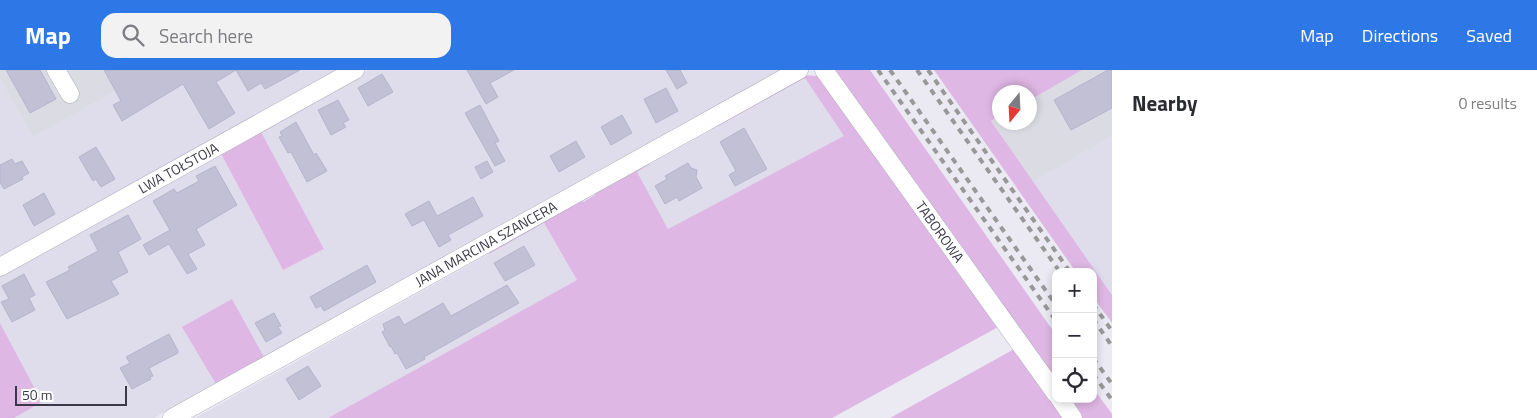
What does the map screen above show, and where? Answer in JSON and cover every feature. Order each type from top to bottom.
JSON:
[{"type":"street","points":[[56,70],[70,94]]},
{"type":"street","name":"LWA TOŁSTOJA","points":[[0,267],[356,70]]},
{"type":"street","name":"JANA MARCINA SZANCERA","points":[[172,418],[799,70]]},
{"type":"street","name":"TABOROWA","points":[[824,70],[1052,388]]},
{"type":"street","points":[[1063,403],[1073,418]]},
{"type":"shaded area","points":[[0,70],[153,70],[33,137],[0,78]]},
{"type":"shaded area","points":[[153,70],[345,70],[0,260],[0,78],[33,137]]},
{"type":"shaded area","points":[[368,70],[782,70],[263,357],[232,299],[216,384],[154,418],[14,418],[42,402],[0,323],[0,274],[220,152],[283,270],[324,249],[260,130]]},
{"type":"shaded area","points":[[831,70],[870,70],[1052,329],[1052,380]]},
{"type":"shaded area","points":[[934,70],[1082,70],[1037,96],[1037,85],[992,85],[992,130],[997,130],[1093,268],[1073,268]]},
{"type":"shaded area","points":[[1082,70],[1112,70],[1112,136],[1033,182],[997,130],[1037,130],[1037,96]]},
{"type":"shaded area","points":[[801,75],[820,76],[1000,326],[832,418],[328,418],[577,280],[544,223],[489,254],[489,248],[579,198],[583,202],[595,195],[595,189],[646,161],[650,164],[637,172],[668,229],[844,136],[805,78],[713,129],[715,123]]},
{"type":"shaded area","points":[[805,78],[845,136],[668,229],[636,172]]},
{"type":"shaded area","points":[[260,130],[324,249],[283,270],[220,152]]},
{"type":"shaded area","points":[[1112,136],[1112,295],[1097,274],[1097,268],[1093,268],[1033,182]]},
{"type":"shaded area","points":[[544,223],[577,280],[328,418],[195,418]]},
{"type":"shaded area","points":[[1097,273],[1112,295],[1112,323],[1097,302]]},
{"type":"shaded area","points":[[232,299],[264,357],[216,384],[182,327]]},
{"type":"shaded area","points":[[0,323],[42,402],[14,418],[0,418]]},
{"type":"shaded area","points":[[1016,348],[1052,397],[1052,403],[1056,403],[1067,418],[890,418]]},
{"type":"shaded area","points":[[1097,393],[1112,414],[1112,418],[1079,418],[1069,403],[1097,403]]},
{"type":"building","points":[[6,70],[40,70],[56,99],[30,113]]},
{"type":"building","points":[[104,70],[236,70],[216,82],[235,113],[209,129],[183,84],[122,121],[113,105],[121,101]]},
{"type":"building","points":[[236,70],[300,70],[265,89],[261,83],[248,91]]},
{"type":"building","points":[[467,70],[514,70],[490,83],[498,97],[486,104]]},
{"type":"building","points":[[666,70],[680,70],[687,83],[677,89]]},
{"type":"building","points":[[1108,70],[1112,70],[1112,108],[1071,130],[1054,100]]},
{"type":"building","points":[[382,74],[393,92],[368,106],[358,88]]},
{"type":"building","points":[[666,88],[678,111],[656,123],[644,99]]},
{"type":"building","points":[[338,100],[349,120],[343,123],[346,127],[331,135],[318,110]]},
{"type":"building","points":[[480,105],[499,141],[495,143],[505,161],[495,166],[465,113]]},
{"type":"building","points":[[622,115],[632,133],[611,145],[601,127]]},
{"type":"building","points":[[296,122],[314,155],[316,153],[327,171],[307,182],[291,152],[288,153],[279,137],[282,136],[280,132]]},
{"type":"building","points":[[744,128],[767,169],[735,186],[729,175],[736,171],[720,142]]},
{"type":"building","points":[[576,141],[585,157],[559,172],[550,156]]},
{"type":"building","points":[[96,147],[115,179],[101,187],[96,179],[93,181],[79,157]]},
{"type":"building","points":[[12,159],[15,164],[22,161],[29,173],[22,177],[23,179],[4,189],[0,183],[0,165]]},
{"type":"building","points":[[487,161],[493,172],[481,179],[475,167]]},
{"type":"building","points":[[688,163],[691,168],[697,170],[696,177],[702,188],[679,201],[677,197],[665,204],[655,186],[667,179],[665,176]]},
{"type":"building","points":[[215,166],[237,205],[196,229],[205,245],[188,254],[197,269],[187,274],[169,244],[149,255],[143,245],[170,230],[153,201],[174,189],[177,193],[199,181],[196,176]]},
{"type":"building","points":[[44,193],[55,214],[34,226],[23,205]]},
{"type":"building","points":[[473,197],[483,216],[448,235],[451,240],[439,247],[424,220],[412,226],[405,214],[429,201],[437,216]]},
{"type":"building","points":[[128,215],[141,239],[118,252],[128,272],[111,281],[119,294],[67,319],[46,282],[70,270],[68,267],[98,251],[90,235]]},
{"type":"building","points":[[524,246],[535,265],[505,281],[494,263]]},
{"type":"building","points":[[367,265],[376,282],[324,311],[321,306],[316,308],[310,297]]},
{"type":"building","points":[[24,274],[35,295],[29,298],[35,310],[12,322],[1,302],[9,299],[2,286]]},
{"type":"building","points":[[507,285],[519,303],[406,369],[382,332],[385,330],[383,324],[399,316],[404,325],[443,303],[451,316]]},
{"type":"building","points":[[274,313],[281,326],[278,327],[282,333],[266,342],[255,323]]},
{"type":"building","points":[[169,334],[178,353],[149,368],[153,376],[150,377],[151,379],[132,389],[120,368],[130,363],[126,357]]},
{"type":"building","points":[[308,366],[321,386],[299,400],[286,379]]},
{"type":"railway","points":[[878,70],[1052,315]]},
{"type":"railway","points":[[890,70],[1052,299]]},
{"type":"railway","points":[[917,70],[1057,268]]},
{"type":"railway","points":[[928,70],[1067,268]]},
{"type":"railway","points":[[1097,310],[1112,331]]},
{"type":"railway","points":[[1097,325],[1112,346]]},
{"type":"railway","points":[[1097,363],[1112,384]]},
{"type":"railway","points":[[1097,379],[1112,400]]}]
